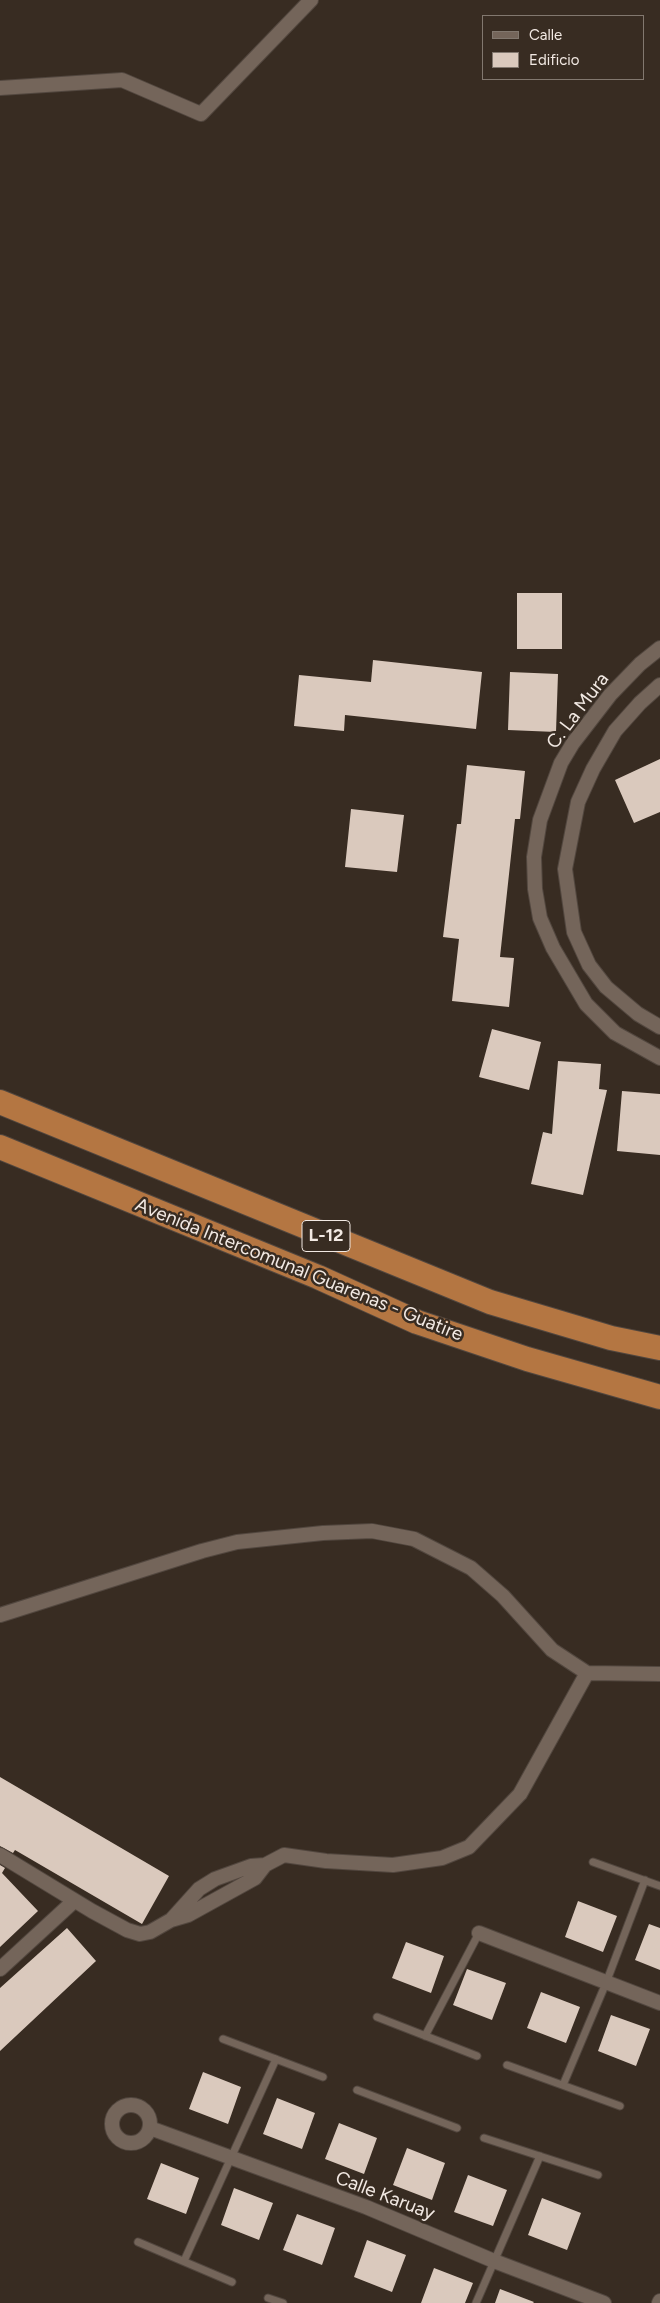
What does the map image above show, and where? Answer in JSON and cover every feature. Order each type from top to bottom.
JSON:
[{"type":"highway","name":"L-12","points":[[0,1102],[490,1302],[612,1338],[660,1348]]},
{"type":"highway","name":"Avenida Intercomunal Guarenas - Guatire","points":[[0,1146],[318,1278],[417,1322],[527,1359],[660,1397]]},
{"type":"street","points":[[0,88],[122,80],[201,114],[311,0]]},
{"type":"street","name":"C. La Mura","points":[[660,648],[640,664],[610,695],[590,719],[561,763],[540,820],[534,857],[535,889],[540,918],[553,948],[586,1004],[615,1033],[660,1058]]},
{"type":"street","points":[[660,685],[640,703],[615,731],[593,769],[578,802],[565,869],[574,932],[589,965],[606,987],[638,1014],[660,1027]]},
{"type":"street","points":[[0,1615],[202,1550],[237,1542],[322,1533],[372,1531],[414,1539],[471,1568],[503,1596],[552,1650],[587,1674],[660,1674]]},
{"type":"street","points":[[0,1855],[74,1901],[127,1930],[140,1934],[150,1932],[171,1920],[199,1889],[215,1879],[251,1866],[265,1865],[284,1855],[326,1861],[393,1865],[442,1858],[469,1847],[520,1794],[587,1674]]},
{"type":"street","points":[[0,1969],[74,1901]]},
{"type":"street","points":[[479,1933],[660,2003]]},
{"type":"street","name":"Calle Karuay","points":[[150,2128],[230,2159],[366,2207],[494,2261],[604,2303]]},
{"type":"lane","points":[[593,1862],[660,1886]]},
{"type":"lane","points":[[563,2085],[606,1983],[645,1880]]},
{"type":"lane","points":[[425,2036],[479,1933]]},
{"type":"lane","points":[[377,2018],[477,2056]]},
{"type":"lane","points":[[223,2039],[323,2077]]},
{"type":"lane","points":[[184,2261],[276,2059]]},
{"type":"lane","points":[[507,2065],[620,2106]]},
{"type":"lane","points":[[357,2090],[458,2128]]},
{"type":"lane","points":[[484,2138],[598,2176]]},
{"type":"lane","points":[[476,2303],[540,2156]]},
{"type":"lane","points":[[138,2242],[232,2282]]},
{"type":"lane","points":[[268,2298],[283,2303]]},
{"type":"building","points":[[517,593],[562,593],[562,649],[517,649]]},
{"type":"building","points":[[373,660],[482,672],[476,729],[345,715],[344,731],[294,726],[299,675],[371,682]]},
{"type":"building","points":[[510,672],[558,674],[556,732],[508,730]]},
{"type":"building","points":[[660,759],[660,812],[634,823],[615,780]]},
{"type":"building","points":[[467,765],[525,771],[520,819],[515,819],[500,957],[514,958],[509,1007],[452,1001],[459,939],[443,937],[457,824],[461,824]]},
{"type":"building","points":[[351,809],[404,815],[397,872],[345,867]]},
{"type":"building","points":[[492,1029],[541,1042],[529,1090],[479,1077]]},
{"type":"building","points":[[558,1061],[601,1064],[599,1089],[607,1090],[583,1195],[531,1184],[543,1132],[552,1134]]},
{"type":"building","points":[[622,1091],[660,1094],[660,1155],[617,1151]]},
{"type":"building","points":[[0,1777],[169,1876],[142,1924],[15,1850],[13,1853],[0,1846]]},
{"type":"building","points":[[0,1865],[5,1868],[2,1873],[38,1911],[0,1947]]},
{"type":"building","points":[[578,1901],[617,1916],[603,1952],[565,1937]]},
{"type":"building","points":[[649,1924],[660,1928],[660,1970],[635,1960]]},
{"type":"building","points":[[67,1928],[96,1961],[0,2051],[0,1988]]},
{"type":"building","points":[[406,1942],[444,1956],[431,1993],[392,1978]]},
{"type":"building","points":[[467,1969],[506,1983],[492,2020],[453,2005]]},
{"type":"building","points":[[541,1992],[580,2007],[566,2043],[527,2028]]},
{"type":"building","points":[[611,2015],[650,2029],[636,2066],[598,2051]]},
{"type":"building","points":[[203,2072],[241,2087],[228,2124],[189,2109]]},
{"type":"building","points":[[277,2098],[315,2113],[302,2149],[263,2134]]},
{"type":"building","points":[[339,2123],[377,2138],[364,2174],[325,2159]]},
{"type":"building","points":[[407,2148],[445,2163],[432,2200],[393,2185]]},
{"type":"building","points":[[161,2163],[199,2178],[186,2214],[147,2199]]},
{"type":"building","points":[[468,2175],[507,2190],[493,2226],[454,2212]]},
{"type":"building","points":[[234,2188],[273,2203],[259,2240],[221,2225]]},
{"type":"building","points":[[542,2198],[581,2213],[567,2250],[528,2235]]},
{"type":"building","points":[[297,2214],[335,2228],[322,2265],[283,2250]]},
{"type":"building","points":[[367,2240],[406,2255],[392,2292],[354,2277]]},
{"type":"building","points":[[434,2268],[473,2283],[465,2303],[421,2303]]},
{"type":"building","points":[[500,2289],[534,2302],[495,2303]]}]
